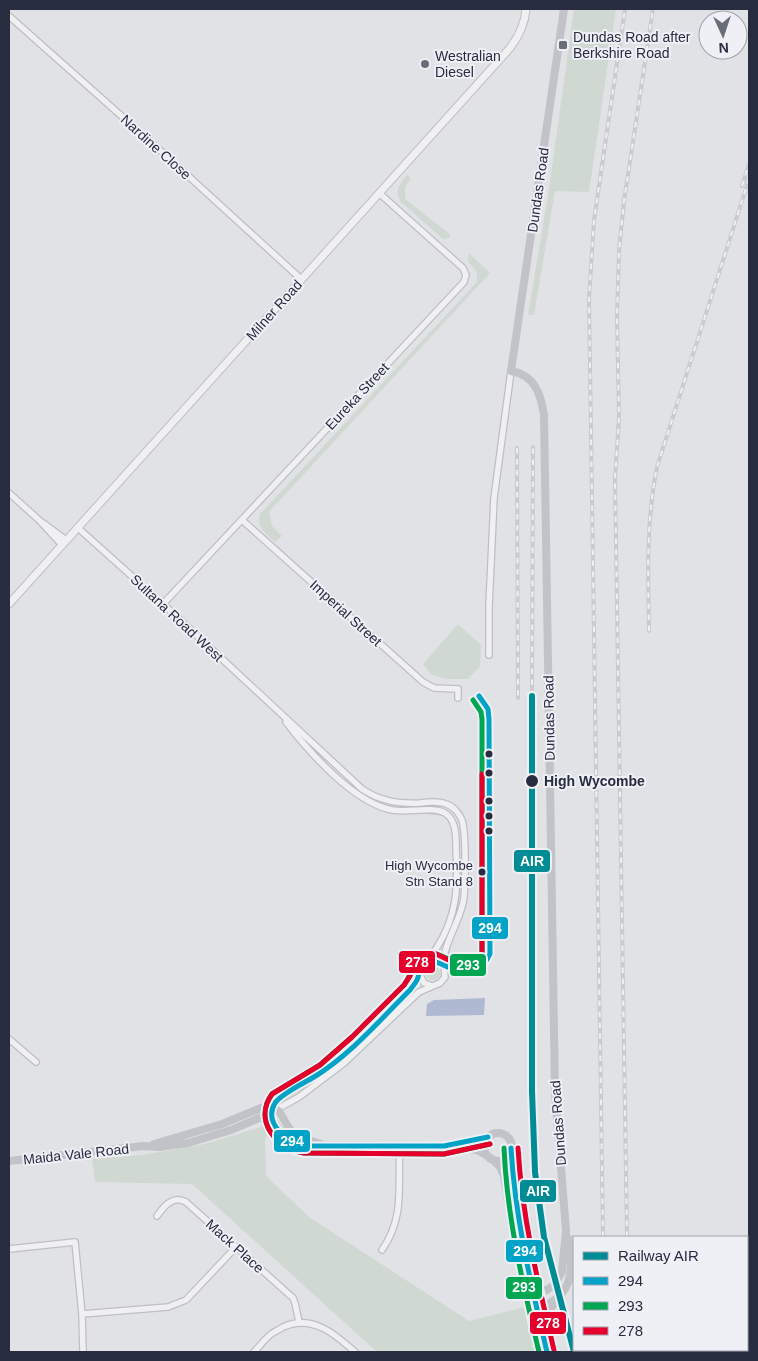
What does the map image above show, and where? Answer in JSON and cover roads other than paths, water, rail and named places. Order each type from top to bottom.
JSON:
[{"type":"main road","name":"Dundas Road","points":[[540,1323],[567,1284],[570,1272],[570,1248],[566,1231],[555,1092],[544,415],[541,396],[536,385],[519,372],[511,371],[564,9]]},
{"type":"main road","name":"Maida Vale Road","points":[[9,1161],[143,1146],[205,1130],[261,1108],[273,1110]]},
{"type":"main road","points":[[273,1110],[295,1134],[324,1145]]},
{"type":"main road","name":"Maida Vale Road","points":[[143,1146],[160,1147],[188,1142],[231,1130],[259,1118]]},
{"type":"main road","points":[[259,1118],[268,1118],[284,1137],[292,1143],[305,1146],[444,1146],[477,1150],[496,1160],[504,1159],[510,1153],[511,1148]]},
{"type":"main road","points":[[444,1146],[488,1137],[497,1133],[509,1139],[511,1148],[510,1187],[516,1250],[532,1305],[540,1323],[546,1352]]},
{"type":"main road","points":[[488,1137],[484,1144],[484,1149],[503,1171],[510,1187],[530,1284],[540,1352]]},
{"type":"main road","name":"Dundas Road","points":[[532,1305],[553,1286],[562,1272],[566,1231]]},
{"type":"main road","points":[[530,1284],[538,1291],[547,1290]]},
{"type":"main road","points":[[532,1305],[546,1306],[561,1294]]},
{"type":"street","name":"Milner Road","points":[[9,604],[510,48],[523,26],[526,9]]},
{"type":"street","name":"Nardine Close","points":[[9,16],[162,152],[301,280]]},
{"type":"street","name":"Eureka Street","points":[[163,604],[464,282],[466,275],[464,268],[379,193]]},
{"type":"street","name":"Dundas Road","points":[[489,655],[493,507],[511,371]]},
{"type":"street","points":[[9,493],[64,543]]},
{"type":"street","name":"Imperial Street","points":[[242,520],[423,682],[434,688],[458,689]]},
{"type":"street","name":"Sultana Road West","points":[[78,528],[276,709]]},
{"type":"street","points":[[458,680],[458,698]]},
{"type":"street","points":[[261,1108],[324,1071],[357,1043],[410,990],[417,980],[421,966],[434,954],[442,940],[456,900],[458,878],[456,836],[451,819],[439,811],[394,810],[381,807],[363,799],[302,744],[276,709]]},
{"type":"street","points":[[273,1110],[311,1089],[344,1063],[419,992],[440,983],[445,976],[444,954],[464,897],[464,831],[459,815],[452,807],[442,802],[390,802],[370,794],[329,760],[276,709]]},
{"type":"street","points":[[426,962],[436,961],[443,965]]},
{"type":"street","points":[[419,973],[424,983],[434,986]]},
{"type":"street","points":[[9,1039],[36,1062]]},
{"type":"street","points":[[275,1124],[273,1110],[277,1100]]},
{"type":"street","points":[[285,1121],[284,1111],[286,1104]]},
{"type":"street","name":"Maida Vale Road","points":[[259,1118],[273,1110]]},
{"type":"street","points":[[382,1250],[394,1230],[398,1216],[400,1146]]},
{"type":"street","name":"Mack Place","points":[[157,1216],[170,1202],[178,1199],[182,1200],[236,1246],[292,1298],[299,1322]]},
{"type":"street","points":[[9,1249],[74,1242],[84,1352]]},
{"type":"street","points":[[82,1314],[168,1307],[182,1302],[236,1246]]},
{"type":"street","points":[[254,1352],[270,1334],[299,1322],[325,1328],[335,1334],[355,1352]]},
{"type":"water","points":[[485,998],[484,1015],[426,1016],[427,1004],[434,1000]]},
{"type":"railway","points":[[603,1236],[589,298],[594,220],[625,9]]},
{"type":"railway","points":[[627,1236],[615,479],[619,418],[617,317],[619,251],[624,201],[653,9]]},
{"type":"railway","points":[[742,186],[749,164]]},
{"type":"railway","points":[[649,631],[649,528],[657,467],[749,179]]},
{"type":"railway","points":[[532,696],[533,447]]},
{"type":"railway","points":[[517,448],[518,698]]},
{"type":"rail line","name":"AIR","points":[[532,696],[532,1091],[535,1172],[544,1237],[573,1348]]},
{"type":"place","name":"Dundas Road after Berkshire Road","points":[[563,45]]},
{"type":"place","name":"Westralian Diesel","points":[[425,64]]},
{"type":"place","name":"High Wycombe","points":[[532,781]]},
{"type":"place","name":"High Wycombe Stn Stand 8","points":[[482,872]]}]
